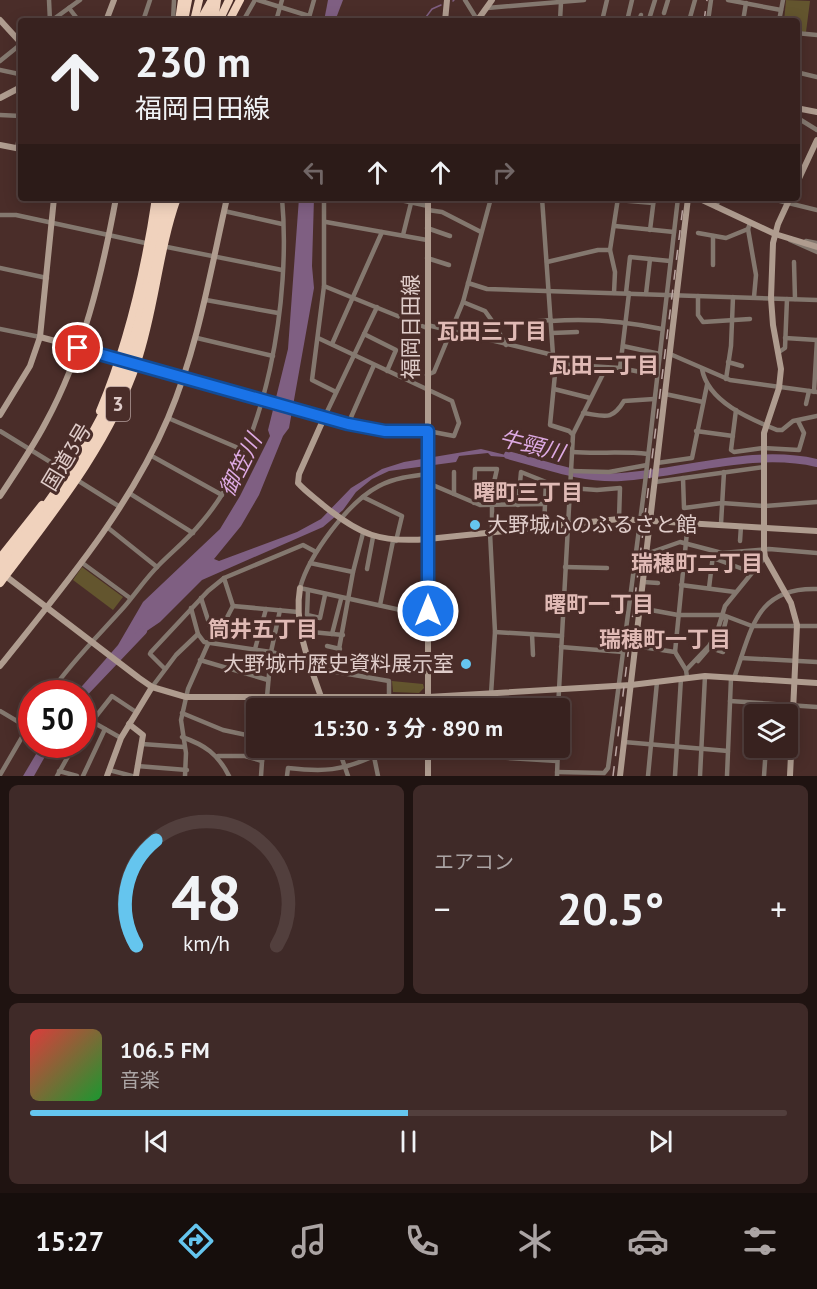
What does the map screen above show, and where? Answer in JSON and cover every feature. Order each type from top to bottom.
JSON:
[{"type":"highway","points":[[179,18],[182,0]]},
{"type":"highway","points":[[185,18],[188,0]]},
{"type":"highway","points":[[193,18],[194,0]]},
{"type":"highway","points":[[194,18],[199,0]]},
{"type":"highway","points":[[208,18],[211,0]]},
{"type":"highway","points":[[202,18],[211,0]]},
{"type":"highway","points":[[215,18],[218,0]]},
{"type":"highway","points":[[220,18],[229,0]]},
{"type":"highway","points":[[231,18],[240,0]]},
{"type":"highway","name":"国道3号","points":[[0,558],[65,471],[100,411],[121,359],[135,312],[156,201]]},
{"type":"highway","points":[[0,566],[69,474],[112,394],[133,339],[142,304],[161,201]]},
{"type":"highway","points":[[1,577],[74,477],[118,396],[139,338],[168,201]]},
{"type":"highway","name":"国道3号","points":[[1,577],[77,480],[113,414],[137,363],[175,201]]},
{"type":"street","points":[[49,0],[51,18]]},
{"type":"street","points":[[67,0],[77,18]]},
{"type":"street","points":[[60,18],[80,0]]},
{"type":"street","points":[[107,18],[114,0]]},
{"type":"street","points":[[144,18],[150,0]]},
{"type":"street","points":[[173,18],[174,0]]},
{"type":"street","points":[[245,18],[257,0],[307,18]]},
{"type":"street","points":[[277,18],[282,0]]},
{"type":"street","points":[[309,18],[314,0]]},
{"type":"street","points":[[445,18],[447,0]]},
{"type":"street","points":[[465,0],[476,18]]},
{"type":"street","points":[[480,18],[492,0]]},
{"type":"street","points":[[487,8],[584,0]]},
{"type":"street","points":[[603,18],[607,0]]},
{"type":"street","points":[[628,18],[632,0]]},
{"type":"street","points":[[650,16],[655,0]]},
{"type":"street","points":[[664,13],[668,0]]},
{"type":"street","points":[[690,18],[695,0]]},
{"type":"street","points":[[708,18],[711,0]]},
{"type":"street","points":[[728,0],[781,10]]},
{"type":"street","points":[[779,18],[783,0]]},
{"type":"street","points":[[560,18],[561,2]]},
{"type":"street","points":[[744,18],[746,3]]},
{"type":"street","points":[[0,20],[18,40]]},
{"type":"street","points":[[800,34],[817,36]]},
{"type":"street","points":[[0,61],[18,46]]},
{"type":"street","points":[[0,77],[1,70],[18,74]]},
{"type":"street","points":[[800,73],[817,77]]},
{"type":"street","points":[[0,98],[18,87]]},
{"type":"street","points":[[800,109],[817,112]]},
{"type":"street","points":[[0,116],[18,116]]},
{"type":"street","points":[[800,119],[817,130]]},
{"type":"street","points":[[800,176],[817,140]]},
{"type":"street","points":[[0,145],[18,149]]},
{"type":"street","points":[[0,415],[25,375],[40,337],[54,201]]},
{"type":"street","points":[[0,496],[46,422],[78,348],[115,201]]},
{"type":"street","points":[[0,666],[107,527],[150,455],[168,418],[197,338],[226,201]]},
{"type":"street","points":[[60,680],[91,641],[157,567],[193,533],[222,495],[243,450],[263,400],[273,356],[282,270],[282,201]]},
{"type":"street","points":[[324,201],[326,222],[324,285],[312,380],[336,392]]},
{"type":"street","points":[[403,201],[442,212],[481,232]]},
{"type":"street","name":"福岡日田線","points":[[428,201],[428,474]]},
{"type":"street","points":[[427,375],[434,372],[453,332],[490,201]]},
{"type":"street","points":[[542,201],[553,355],[556,364],[551,426],[573,434]]},
{"type":"street","points":[[614,293],[615,272],[610,250],[618,201]]},
{"type":"street","points":[[650,230],[654,201]]},
{"type":"street","points":[[514,758],[558,761],[557,774],[606,771],[620,686],[678,201]]},
{"type":"street","points":[[620,776],[688,201]]},
{"type":"street","points":[[704,201],[749,226],[817,245]]},
{"type":"street","points":[[716,207],[718,201]]},
{"type":"street","points":[[789,201],[775,234],[771,298],[781,369],[779,388],[766,426],[763,449],[765,554],[786,593],[797,625],[795,704]]},
{"type":"street","points":[[792,201],[817,210]]},
{"type":"street","points":[[403,235],[411,203]]},
{"type":"street","points":[[224,211],[282,224]]},
{"type":"street","points":[[0,215],[16,215],[108,236],[282,270]]},
{"type":"street","points":[[326,222],[427,240]]},
{"type":"street","points":[[615,226],[674,232]]},
{"type":"street","points":[[698,232],[726,238],[749,226]]},
{"type":"street","points":[[749,226],[756,275],[754,297]]},
{"type":"street","points":[[427,228],[450,236]]},
{"type":"street","points":[[332,344],[382,232]]},
{"type":"street","points":[[713,236],[713,265]]},
{"type":"street","points":[[787,238],[817,252]]},
{"type":"street","points":[[547,262],[598,250],[610,250]]},
{"type":"street","points":[[620,368],[630,256],[670,261]]},
{"type":"street","points":[[427,258],[449,265]]},
{"type":"street","points":[[646,294],[650,259]]},
{"type":"street","points":[[794,262],[795,300]]},
{"type":"street","points":[[0,268],[47,278]]},
{"type":"street","points":[[468,283],[487,289],[817,300]]},
{"type":"street","points":[[324,285],[427,327],[553,355]]},
{"type":"street","points":[[698,296],[698,315],[703,322],[750,319]]},
{"type":"street","points":[[726,379],[734,297]]},
{"type":"street","points":[[779,352],[785,348],[787,299]]},
{"type":"street","points":[[206,300],[278,313]]},
{"type":"street","points":[[463,302],[485,310],[506,345]]},
{"type":"street","points":[[377,307],[298,478],[301,487],[341,519],[363,533],[394,541],[619,519],[817,531]]},
{"type":"street","points":[[495,325],[586,318],[626,321],[662,329]]},
{"type":"street","points":[[0,329],[40,337],[137,363],[348,424],[385,431],[438,431],[452,437],[459,423],[452,401],[318,338]]},
{"type":"street","points":[[552,333],[577,332]]},
{"type":"street","points":[[364,334],[396,350],[387,371]]},
{"type":"street","points":[[197,338],[273,356]]},
{"type":"street","points":[[785,338],[817,340],[813,392],[806,404]]},
{"type":"street","points":[[623,346],[660,354]]},
{"type":"street","points":[[670,354],[726,379],[813,392]]},
{"type":"street","points":[[728,362],[742,366]]},
{"type":"street","points":[[556,364],[620,368],[656,375]]},
{"type":"street","points":[[348,424],[374,365]]},
{"type":"street","points":[[559,698],[573,434],[606,368]]},
{"type":"street","points":[[657,463],[692,458],[707,385],[702,369]]},
{"type":"street","points":[[707,385],[736,410],[779,431],[793,421],[817,416]]},
{"type":"street","points":[[554,389],[590,398]]},
{"type":"street","points":[[665,394],[703,402]]},
{"type":"street","points":[[583,413],[611,416],[619,411],[624,400],[654,399]]},
{"type":"street","points":[[736,410],[731,450],[734,452],[800,449],[804,433],[798,421]]},
{"type":"street","points":[[168,418],[243,450]]},
{"type":"street","points":[[0,430],[65,471]]},
{"type":"street","points":[[696,431],[733,435]]},
{"type":"street","points":[[572,452],[606,455],[616,450],[648,454]]},
{"type":"street","points":[[150,455],[222,495]]},
{"type":"street","points":[[571,471],[609,472],[647,465]]},
{"type":"street","points":[[655,483],[764,467]]},
{"type":"street","points":[[474,502],[475,469],[497,469],[492,491],[491,533],[495,632],[488,698]]},
{"type":"street","points":[[454,472],[454,494]]},
{"type":"street","points":[[518,505],[521,472],[546,482],[544,527]]},
{"type":"street","points":[[721,524],[724,472]]},
{"type":"street","points":[[1,577],[152,687],[186,697],[321,698],[300,631],[298,612],[300,588],[310,562],[341,519],[363,497],[387,482],[428,474],[428,697]]},
{"type":"street","points":[[683,478],[683,508],[722,503],[765,506],[817,502]]},
{"type":"street","points":[[77,480],[120,507]]},
{"type":"street","points":[[428,483],[474,502],[492,505],[545,504]]},
{"type":"street","points":[[570,487],[597,490],[620,488],[619,519]]},
{"type":"street","points":[[129,492],[193,533]]},
{"type":"street","points":[[363,497],[403,518],[394,541],[380,605]]},
{"type":"street","points":[[685,675],[675,652],[688,522]]},
{"type":"street","points":[[740,541],[741,526]]},
{"type":"street","points":[[107,527],[157,567]]},
{"type":"street","points":[[335,671],[353,572],[363,533]]},
{"type":"street","points":[[356,561],[367,566],[373,537]]},
{"type":"street","points":[[646,554],[671,544],[686,542],[725,553],[817,553]]},
{"type":"street","points":[[165,669],[150,653],[191,608],[224,578],[303,545],[316,552]]},
{"type":"street","points":[[709,588],[714,551]]},
{"type":"street","points":[[675,776],[685,675],[710,647],[735,592],[765,554]]},
{"type":"street","points":[[713,558],[751,572]]},
{"type":"street","points":[[81,562],[130,598]]},
{"type":"street","points":[[310,562],[353,572]]},
{"type":"street","points":[[565,567],[607,568]]},
{"type":"street","points":[[137,766],[186,773],[182,713],[200,660],[233,606],[224,578]]},
{"type":"street","points":[[643,582],[658,583]]},
{"type":"street","points":[[681,585],[735,592]]},
{"type":"street","points":[[300,588],[341,599],[428,616]]},
{"type":"street","points":[[727,776],[733,678],[752,626],[766,604],[798,588],[817,589]]},
{"type":"street","points":[[308,590],[307,615],[320,618],[325,595]]},
{"type":"street","points":[[201,598],[210,626],[259,632]]},
{"type":"street","points":[[332,634],[341,599]]},
{"type":"street","points":[[233,606],[298,612]]},
{"type":"street","points":[[191,608],[198,634],[208,644],[271,652],[335,671],[389,681],[389,698],[559,691],[657,682],[685,675],[817,683]]},
{"type":"street","points":[[640,608],[678,615],[723,615],[752,626],[817,626]]},
{"type":"street","points":[[255,649],[266,609]]},
{"type":"street","points":[[266,697],[271,652],[280,610]]},
{"type":"street","points":[[300,631],[343,635]]},
{"type":"street","points":[[495,632],[562,636]]},
{"type":"street","points":[[129,723],[142,732],[142,744],[134,776],[108,773],[121,738],[129,723],[152,687],[165,669],[198,634]]},
{"type":"street","points":[[532,634],[533,655]]},
{"type":"street","points":[[327,646],[340,649]]},
{"type":"street","points":[[635,646],[675,652]]},
{"type":"street","points":[[561,647],[623,652]]},
{"type":"street","points":[[710,647],[723,652]]},
{"type":"street","points":[[741,658],[817,662]]},
{"type":"street","points":[[200,660],[268,681]]},
{"type":"street","points":[[700,776],[705,676]]},
{"type":"street","points":[[648,776],[657,682]]},
{"type":"street","points":[[96,715],[112,696],[136,712]]},
{"type":"street","points":[[730,701],[768,704]]},
{"type":"street","points":[[798,705],[817,707]]},
{"type":"street","points":[[0,712],[18,722]]},
{"type":"street","points":[[182,713],[224,730],[246,735]]},
{"type":"street","points":[[96,724],[121,738]]},
{"type":"street","points":[[614,728],[626,729]]},
{"type":"street","points":[[83,776],[105,729]]},
{"type":"street","points":[[182,737],[201,744],[217,756],[229,776]]},
{"type":"street","points":[[624,742],[728,751]]},
{"type":"street","points":[[0,775],[18,743]]},
{"type":"street","points":[[142,744],[184,747]]},
{"type":"street","points":[[217,756],[245,756],[262,760],[261,776]]},
{"type":"street","points":[[67,758],[58,774],[77,776]]},
{"type":"street","points":[[342,758],[348,776]]},
{"type":"street","points":[[287,776],[288,768],[314,771],[346,768],[369,758]]},
{"type":"street","points":[[374,758],[378,776]]},
{"type":"street","points":[[428,758],[428,776]]},
{"type":"street","points":[[764,776],[765,758]]},
{"type":"street","points":[[790,776],[791,758]]},
{"type":"shaded area","points":[[328,0],[343,0],[336,18],[325,18]]},
{"type":"shaded area","points":[[786,0],[810,1],[806,32],[800,31],[800,18],[784,18]]},
{"type":"shaded area","points":[[299,201],[314,201],[312,266],[314,288],[289,428],[283,436],[259,495],[241,526],[214,559],[219,561],[297,532],[321,519],[351,488],[382,469],[404,462],[481,449],[518,458],[491,456],[488,453],[459,456],[456,462],[389,471],[372,479],[356,492],[343,510],[323,527],[202,580],[160,622],[129,643],[96,682],[96,680],[87,680],[118,645],[143,602],[220,529],[240,496],[270,436],[268,430],[288,349]]},
{"type":"shaded area","points":[[82,567],[123,597],[113,610],[73,580]]},
{"type":"shaded area","points":[[392,681],[423,684],[424,688],[419,693],[393,692]]},
{"type":"shaded area","points":[[34,758],[44,758],[34,776],[23,776]]},
{"type":"waterway","points":[[425,18],[432,9],[441,5]]},
{"type":"waterway","points":[[151,373],[177,380]]},
{"type":"waterway","points":[[187,383],[256,403]]},
{"type":"waterway","name":"牛頸川","points":[[508,455],[564,470],[606,477],[645,475],[768,458],[817,463]]},
{"type":"waterway","name":"御笠川","points":[[96,680],[143,631]]},
{"type":"railway","points":[[704,18],[707,0]]},
{"type":"railway","points":[[613,776],[684,201]]},
{"type":"place","name":"大野城心のふるさと館","points":[[475,525]]},
{"type":"place","name":"大野城市歴史資料展示室","points":[[466,664]]},
{"type":"district","name":"瓦田三丁目","points":[[492,331]]},
{"type":"district","name":"瓦田二丁目","points":[[604,365]]},
{"type":"district","name":"曙町三丁目","points":[[528,492]]},
{"type":"district","name":"瑞穂町二丁目","points":[[697,563]]},
{"type":"district","name":"曙町一丁目","points":[[599,604]]},
{"type":"district","name":"筒井五丁目","points":[[263,629]]},
{"type":"district","name":"瑞穂町一丁目","points":[[665,639]]},
{"type":"route","points":[[78,348],[368,429],[428,431],[428,611]]}]
